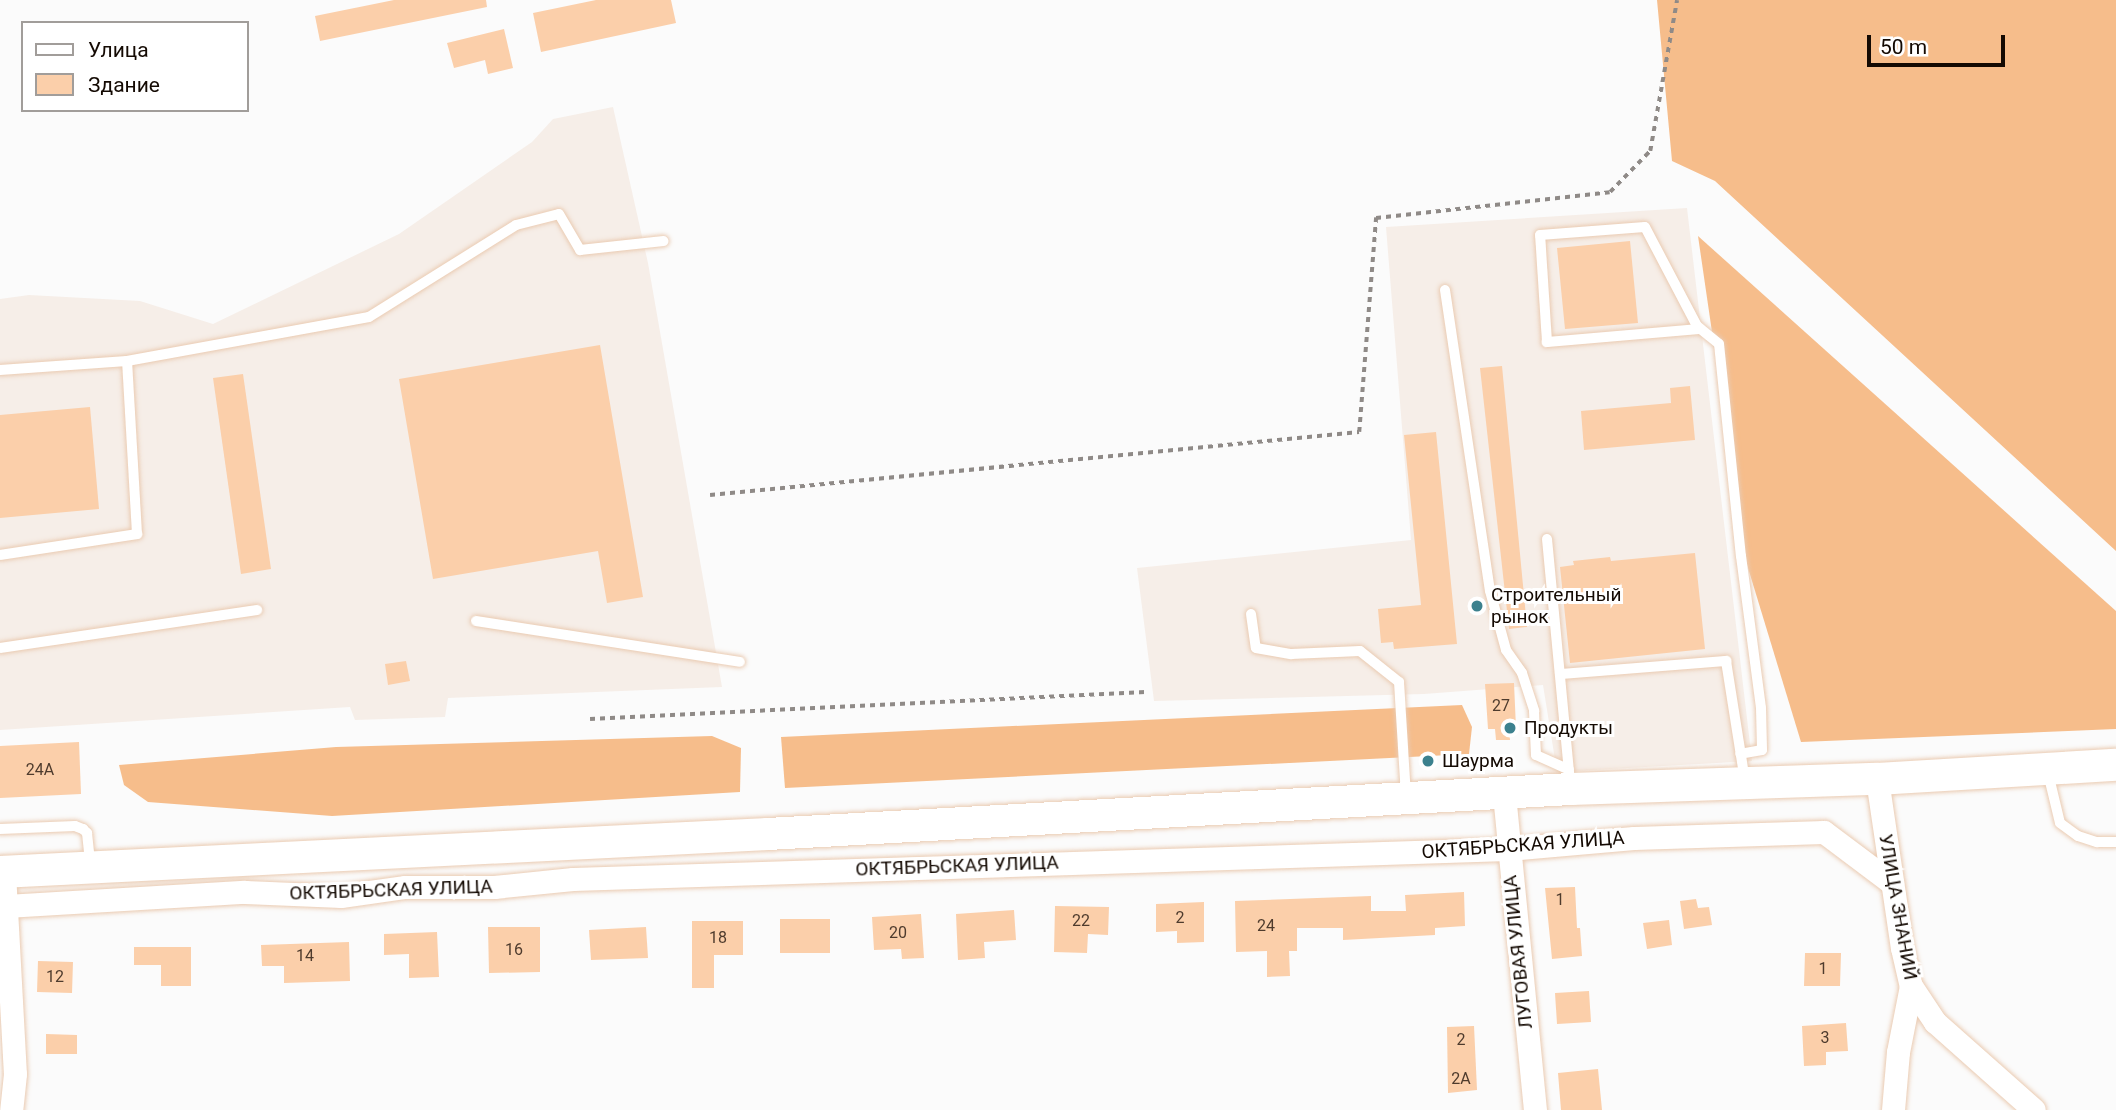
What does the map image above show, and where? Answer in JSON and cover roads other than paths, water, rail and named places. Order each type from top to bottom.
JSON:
[{"type":"main road","points":[[2,872],[1504,794],[1570,779],[1743,769],[1877,779],[2116,765]]},
{"type":"street","name":"УЛИЦА ЗНАНИЙ","points":[[1877,779],[1911,986],[1935,1022],[2034,1110]]},
{"type":"street","name":"ЛУГОВАЯ УЛИЦА","points":[[1504,794],[1535,1110]]},
{"type":"street","name":"ОКТЯБРЬСКАЯ УЛИЦА","points":[[6,906],[245,892],[341,896],[405,887],[494,887],[573,879],[1508,849],[1634,838],[1824,832],[1892,883]]},
{"type":"street","points":[[2,872],[15,1074],[11,1110]]},
{"type":"street","points":[[1893,1110],[1898,1052],[1911,986]]},
{"type":"lane","points":[[0,370],[127,361],[369,317],[516,225],[559,214],[580,250],[664,241]]},
{"type":"lane","points":[[1700,329],[1547,342],[1540,235],[1645,227],[1700,329],[1719,344],[1760,708],[1762,750],[1743,769]]},
{"type":"lane","points":[[1445,290],[1490,591],[1506,650],[1522,673],[1534,711],[1536,755],[1570,779]]},
{"type":"lane","points":[[0,555],[137,534],[127,361]]},
{"type":"lane","points":[[1547,539],[1570,779]]},
{"type":"lane","points":[[0,648],[257,610]]},
{"type":"lane","points":[[1251,614],[1256,648],[1291,654],[1360,651],[1399,682],[1406,799]]},
{"type":"lane","points":[[476,621],[740,662]]},
{"type":"lane","points":[[1560,674],[1726,661],[1743,769]]},
{"type":"lane","points":[[2048,769],[2060,823],[2078,836],[2097,842],[2116,842]]},
{"type":"lane","points":[[0,829],[75,826],[83,829],[87,833],[90,867]]},
{"type":"place","name":"Строительный рынок","points":[[1477,606]]},
{"type":"place","name":"Продукты","points":[[1510,728]]},
{"type":"place","name":"Шаурма","points":[[1428,761]]}]
